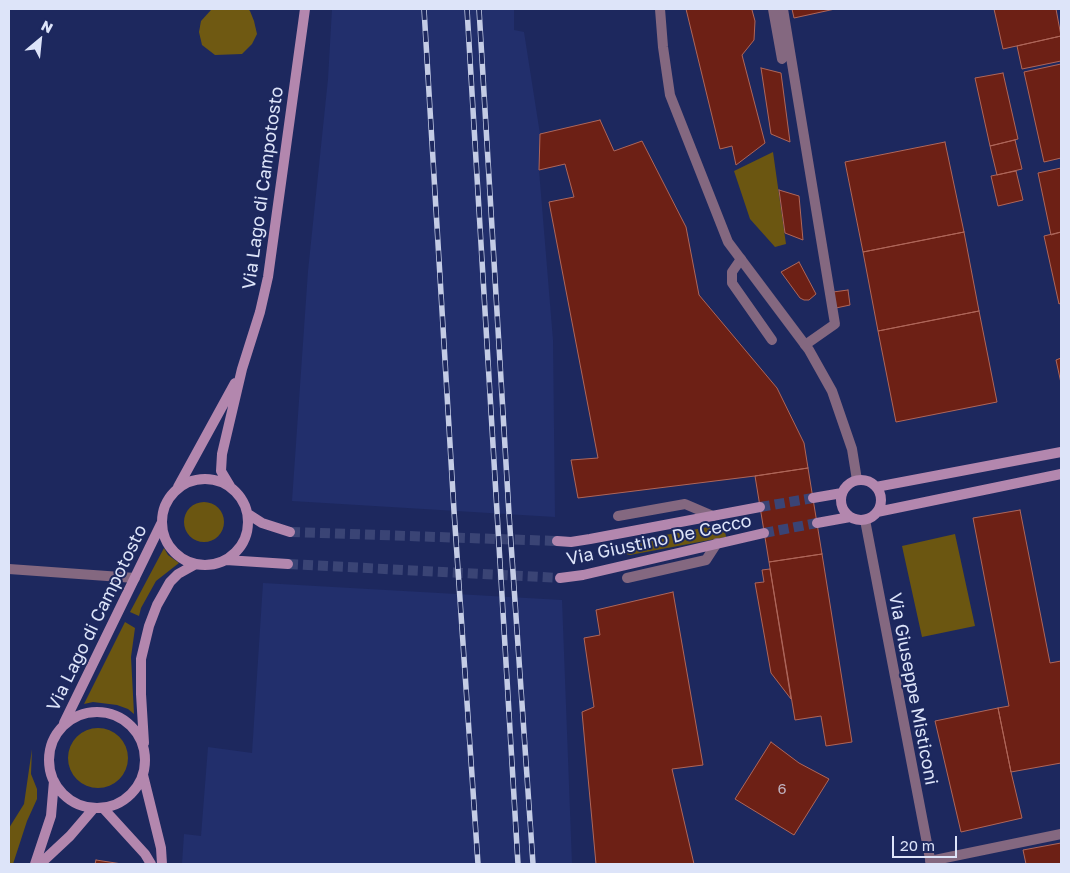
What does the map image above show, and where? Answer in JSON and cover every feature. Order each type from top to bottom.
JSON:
[{"type":"street","name":"Via Lago di Campotosto","points":[[230,486],[220,471],[222,454],[242,369],[260,312],[268,277],[305,9]]},
{"type":"street","points":[[660,9],[670,96],[728,242],[805,345],[832,391],[852,449],[857,480]]},
{"type":"street","points":[[773,9],[782,59]]},
{"type":"street","points":[[783,9],[835,324],[805,345]]},
{"type":"street","points":[[741,260],[732,272],[732,283],[772,340]]},
{"type":"street","name":"Via Lago di Campotosto","points":[[178,487],[242,369]]},
{"type":"street","points":[[876,487],[1061,452]]},
{"type":"street","points":[[817,523],[850,517],[865,520],[877,512],[1061,474]]},
{"type":"street","points":[[226,560],[237,551],[244,540],[248,527],[248,514],[244,503],[238,493],[230,486],[217,480],[204,478],[190,480],[178,487],[168,497],[162,510],[161,524],[163,535],[176,554],[186,561],[196,564],[212,564],[226,560],[288,564]]},
{"type":"street","points":[[850,517],[841,506],[842,493],[849,484],[857,480],[866,481],[876,487],[880,497],[880,507],[877,512]]},
{"type":"street","points":[[813,498],[842,493]]},
{"type":"street","points":[[618,516],[685,504],[713,516]]},
{"type":"street","name":"Via Giustino De Cecco","points":[[557,541],[590,540],[760,507]]},
{"type":"street","points":[[248,514],[262,522],[290,532]]},
{"type":"street","name":"Via Giuseppe Misticoni","points":[[865,520],[930,863]]},
{"type":"street","name":"Via Lago di Campotosto","points":[[63,727],[161,524]]},
{"type":"street","name":"Via Giustino De Cecco","points":[[560,578],[583,575],[764,533]]},
{"type":"street","points":[[627,578],[706,560],[717,543]]},
{"type":"street","points":[[144,752],[140,739],[133,728],[123,720],[111,714],[98,712],[85,714],[73,719],[63,727],[54,739],[50,753],[50,767],[54,781],[61,792],[70,800],[82,806],[99,808],[114,805],[132,794],[143,775],[145,763],[141,659],[149,626],[156,605],[170,582],[178,574],[196,564]]},
{"type":"street","points":[[9,569],[135,578]]},
{"type":"street","points":[[143,775],[161,848],[162,864]]},
{"type":"street","points":[[35,864],[51,816],[54,781]]},
{"type":"street","points":[[40,864],[99,808]]},
{"type":"street","points":[[99,808],[145,854],[151,864]]},
{"type":"street","points":[[930,863],[1061,834]]},
{"type":"shaded area","points":[[248,9],[250,11],[257,34],[252,44],[242,54],[215,55],[202,45],[199,32],[201,21],[211,10]]},
{"type":"shaded area","points":[[332,9],[514,9],[514,30],[524,32],[540,134],[539,170],[553,340],[555,517],[292,501],[308,271],[328,79]]},
{"type":"shaded area","points":[[773,152],[786,244],[775,247],[750,219],[734,171]]},
{"type":"shaded area","points":[[208,502],[215,505],[221,511],[224,522],[223,530],[215,539],[208,542],[200,542],[193,539],[185,530],[184,518],[187,511],[196,503]]},
{"type":"shaded area","points":[[724,524],[726,537],[630,555],[622,550],[624,544],[628,542]]},
{"type":"shaded area","points":[[955,534],[975,626],[922,637],[902,546]]},
{"type":"shaded area","points":[[164,548],[168,555],[179,563],[156,581],[141,608],[139,616],[130,612]]},
{"type":"shaded area","points":[[263,583],[562,600],[572,864],[182,864],[184,834],[201,836],[208,747],[252,753]]},
{"type":"shaded area","points":[[125,622],[135,628],[131,657],[134,714],[128,709],[117,705],[93,702],[84,704]]},
{"type":"shaded area","points":[[98,728],[114,733],[119,737],[123,742],[128,758],[123,774],[119,779],[114,783],[98,788],[82,783],[77,779],[73,774],[68,758],[73,742],[77,737],[82,733]]},
{"type":"shaded area","points":[[32,749],[31,774],[37,789],[37,799],[27,821],[13,864],[9,864],[9,828],[24,804]]},
{"type":"building","points":[[686,9],[752,9],[755,21],[754,40],[742,55],[765,143],[736,165],[732,146],[720,149]]},
{"type":"building","points":[[792,9],[835,9],[794,18]]},
{"type":"building","points":[[994,9],[1056,9],[1061,36],[1003,49]]},
{"type":"building","points":[[1061,36],[1061,61],[1022,69],[1017,46]]},
{"type":"building","points":[[1061,64],[1061,158],[1044,162],[1024,72]]},
{"type":"building","points":[[761,68],[781,73],[790,142],[771,134]]},
{"type":"building","points":[[1003,73],[1018,139],[990,146],[975,78]]},
{"type":"building","points":[[600,120],[614,151],[642,141],[686,227],[699,295],[777,388],[804,443],[808,468],[578,498],[571,460],[598,458],[549,202],[574,197],[565,164],[539,170],[540,134]]},
{"type":"building","points":[[1015,140],[1022,169],[997,175],[990,146]]},
{"type":"building","points":[[945,142],[964,232],[863,252],[845,162]]},
{"type":"building","points":[[1061,168],[1061,232],[1051,235],[1038,173]]},
{"type":"building","points":[[1016,171],[1023,200],[998,206],[991,176]]},
{"type":"building","points":[[779,190],[799,196],[803,240],[785,233]]},
{"type":"building","points":[[964,232],[979,311],[878,331],[863,252]]},
{"type":"building","points":[[1061,232],[1061,303],[1059,304],[1044,236]]},
{"type":"building","points":[[799,262],[816,294],[809,300],[800,298],[781,272]]},
{"type":"building","points":[[848,290],[850,305],[836,308],[833,292]]},
{"type":"building","points":[[979,311],[997,402],[896,422],[878,331]]},
{"type":"building","points":[[1061,358],[1061,383],[1056,360]]},
{"type":"building","points":[[808,468],[822,554],[769,562],[755,476]]},
{"type":"building","points":[[1020,510],[1050,663],[1061,661],[1061,763],[1011,772],[998,708],[1009,706],[973,518]]},
{"type":"building","points":[[822,554],[852,742],[826,746],[821,716],[795,720],[769,562]]},
{"type":"building","points":[[770,569],[791,699],[771,673],[755,583],[764,582],[762,570]]},
{"type":"building","points":[[673,592],[703,765],[672,769],[694,864],[596,864],[582,712],[594,707],[584,638],[600,635],[596,610]]},
{"type":"building","points":[[998,708],[1022,818],[961,832],[935,721]]},
{"type":"building","points":[[771,742],[799,763],[829,779],[794,835],[735,799]]},
{"type":"building","points":[[1061,843],[1061,864],[1026,864],[1023,850]]},
{"type":"building","points":[[96,860],[122,864],[95,864]]},
{"type":"tunnel","points":[[760,507],[813,498]]},
{"type":"tunnel","points":[[764,533],[817,523]]},
{"type":"tunnel","points":[[290,532],[557,541]]},
{"type":"tunnel","points":[[288,564],[560,578]]},
{"type":"railway","points":[[424,9],[454,511],[478,864]]},
{"type":"railway","points":[[467,9],[518,864]]},
{"type":"railway","points":[[479,9],[509,514],[533,864]]}]
